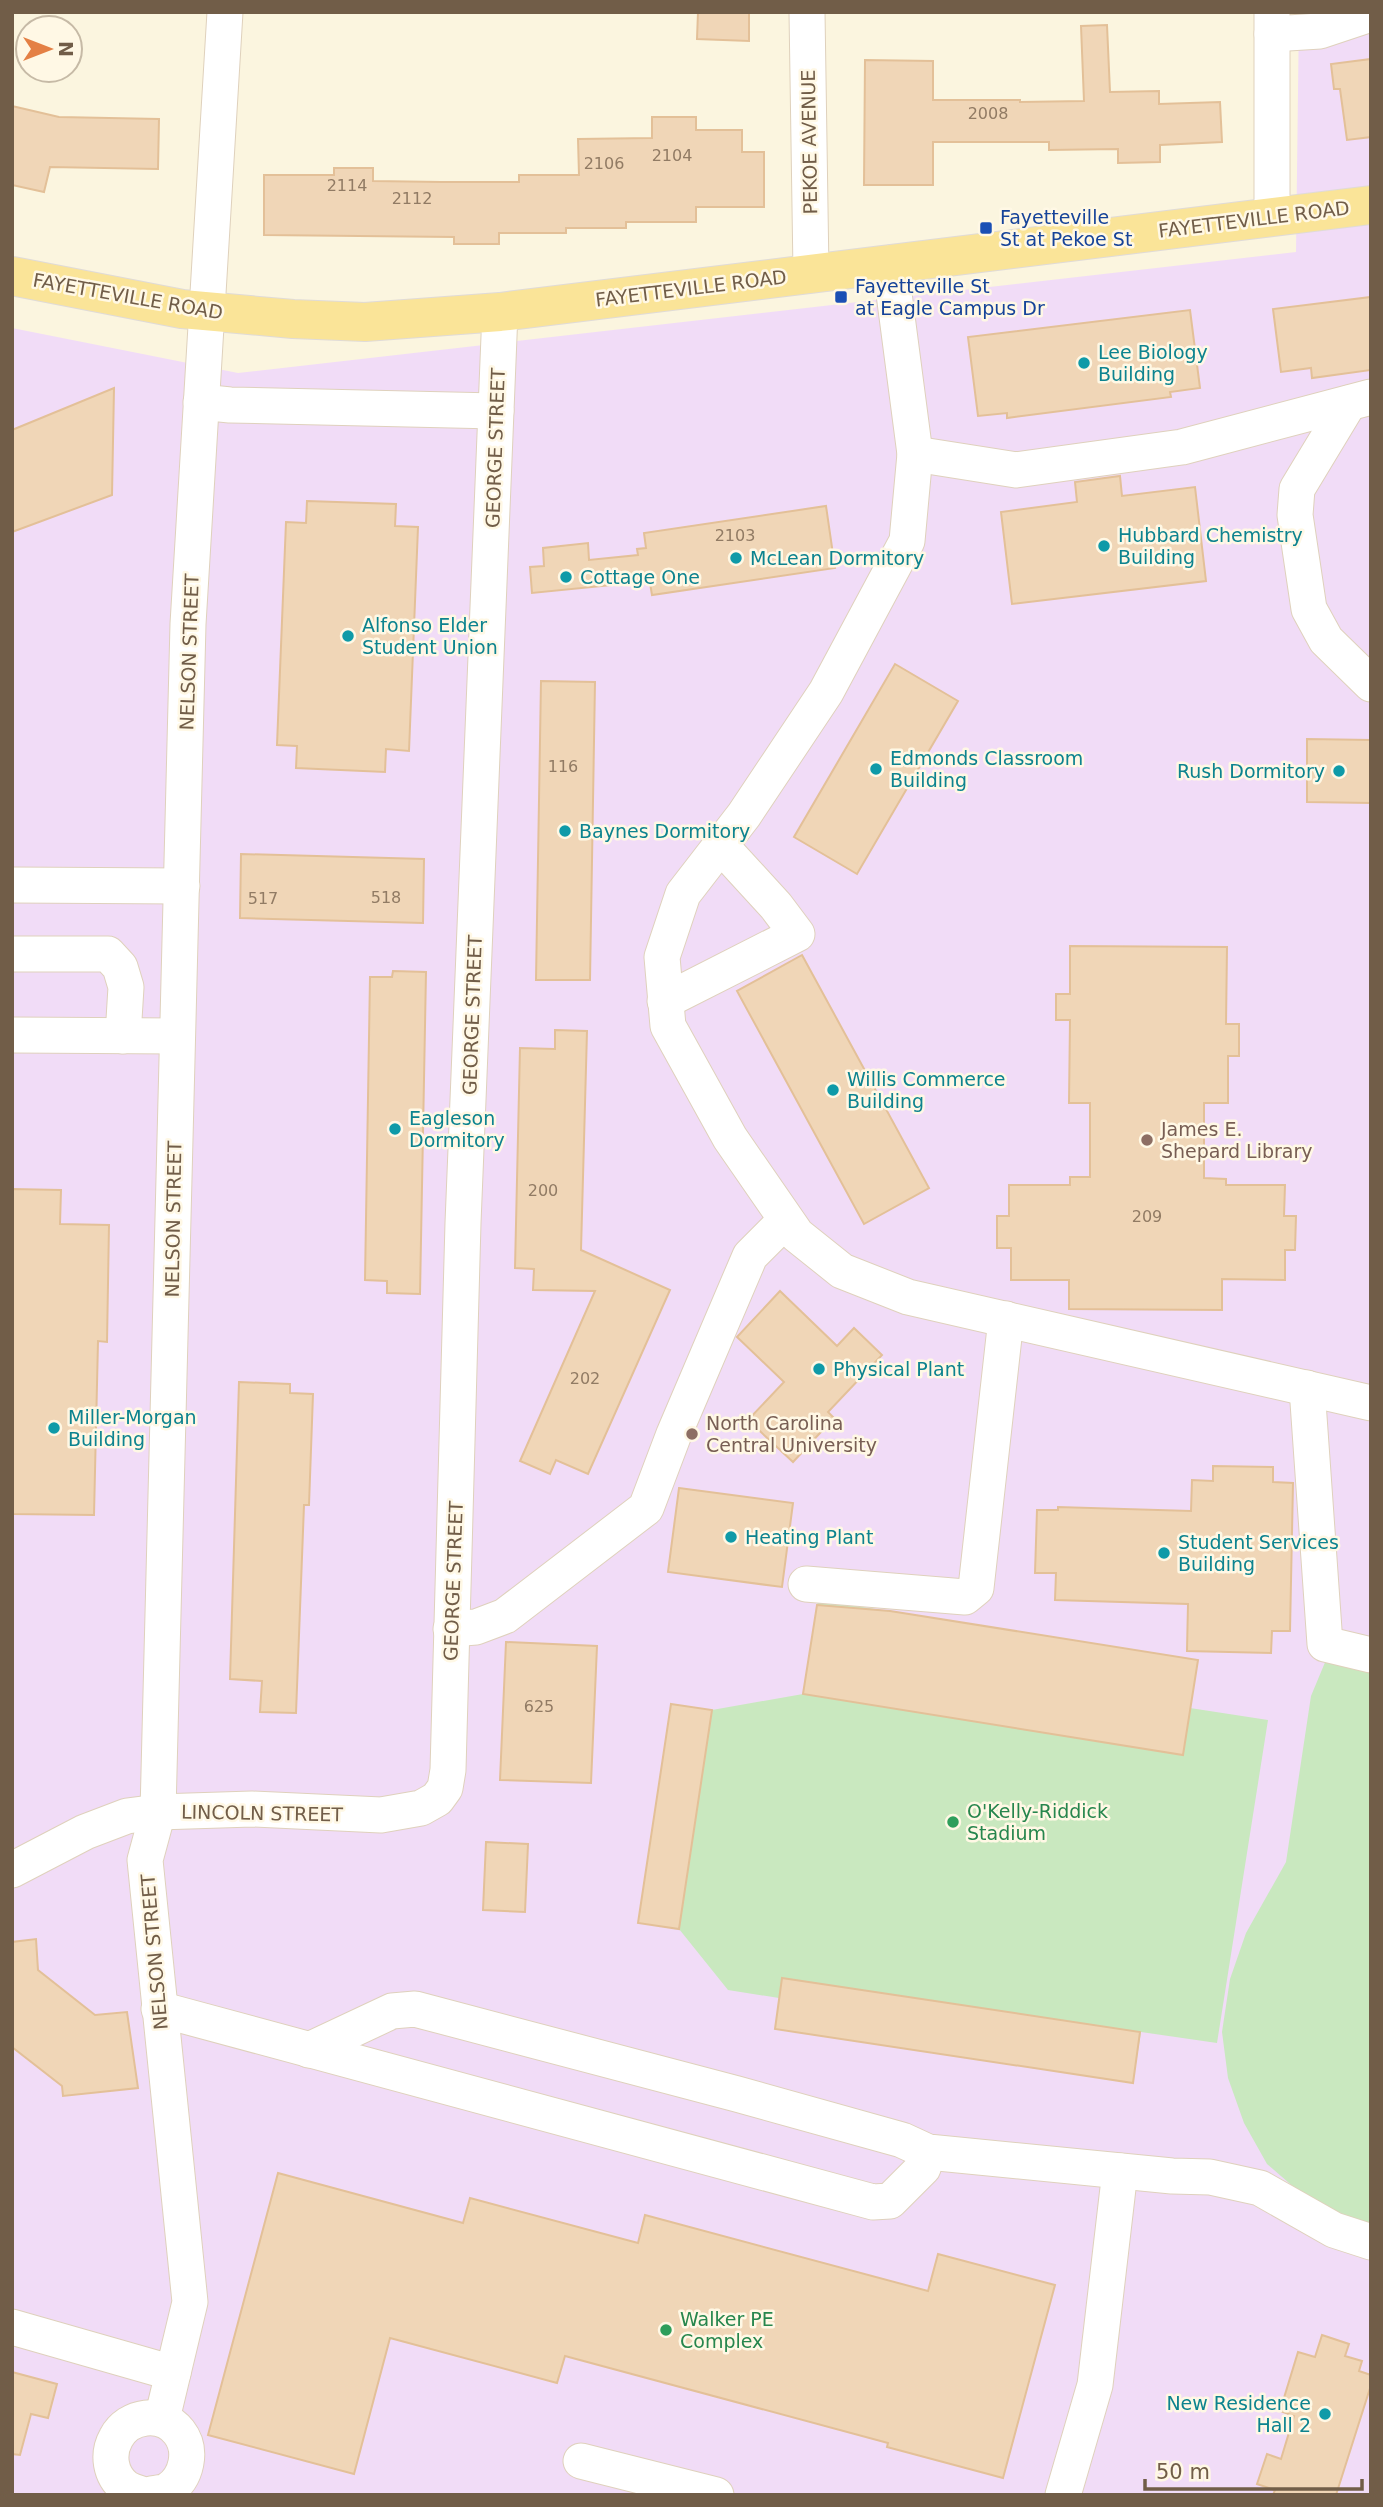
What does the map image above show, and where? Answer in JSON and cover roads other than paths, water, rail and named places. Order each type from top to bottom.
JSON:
[{"type":"main road","name":"FAYETTEVILLE ROAD","points":[[12,276],[206,312],[365,323],[500,312],[1371,205]]},
{"type":"street","name":"NELSON STREET","points":[[162,2419],[190,2302],[145,1860],[158,1812],[188,624],[225,12]]},
{"type":"street","name":"PEKOE AVENUE","points":[[807,12],[811,272]]},
{"type":"street","points":[[1272,217],[1272,23],[1320,31],[1371,14]]},
{"type":"street","points":[[890,263],[915,454],[907,541],[826,692],[744,815],[683,894],[662,957],[668,1026],[730,1138],[786,1220],[797,1235],[842,1271],[908,1297],[1371,1403]]},
{"type":"street","name":"GEORGE STREET","points":[[438,1799],[445,1788],[448,1770],[463,1223],[500,312]]},
{"type":"street","points":[[915,454],[1016,470],[1182,447],[1360,400]]},
{"type":"street","points":[[1360,400],[1297,489],[1295,515],[1309,609],[1326,640],[1371,684]]},
{"type":"street","points":[[201,402],[230,405],[496,411]]},
{"type":"street","points":[[665,1001],[797,934],[776,906],[721,846]]},
{"type":"street","points":[[12,886],[182,886]]},
{"type":"street","points":[[12,954],[108,954],[120,967],[126,987],[123,1036]]},
{"type":"street","points":[[12,1035],[177,1036]]},
{"type":"street","points":[[452,1629],[476,1627],[505,1616],[646,1508],[674,1434],[750,1256],[786,1220]]},
{"type":"street","points":[[806,1584],[965,1597],[976,1588],[1006,1319]]},
{"type":"street","points":[[1307,1388],[1325,1644],[1371,1655]]},
{"type":"street","name":"LINCOLN STREET","points":[[12,1870],[85,1832],[127,1816],[158,1812],[252,1809],[381,1815],[421,1808],[438,1799]]},
{"type":"street","points":[[159,2009],[873,2202],[890,2201],[923,2168],[928,2152]]},
{"type":"street","points":[[309,2050],[392,2011],[415,2009],[737,2094],[902,2140],[928,2152],[1120,2172],[1210,2177],[1260,2188],[1334,2230],[1371,2242]]},
{"type":"street","points":[[1063,2495],[1095,2385],[1120,2172]]},
{"type":"street","points":[[12,2326],[173,2373]]},
{"type":"street","points":[[140,2418],[162,2419],[180,2432],[187,2453],[183,2475],[168,2490],[146,2495],[125,2488],[112,2470],[110,2448],[121,2428],[140,2418]]},
{"type":"street","points":[[581,2460],[716,2495]]},
{"type":"place","name":"Fayetteville St at Pekoe St","points":[[986,228]]},
{"type":"place","name":"Fayetteville St at Eagle Campus Dr","points":[[841,297]]},
{"type":"place","name":"Lee Biology Building","points":[[1084,363]]},
{"type":"place","name":"Hubbard Chemistry Building","points":[[1104,546]]},
{"type":"place","name":"McLean Dormitory","points":[[736,558]]},
{"type":"place","name":"Cottage One","points":[[566,577]]},
{"type":"place","name":"Alfonso Elder Student Union","points":[[348,636]]},
{"type":"place","name":"Edmonds Classroom Building","points":[[876,769]]},
{"type":"place","name":"Rush Dormitory","points":[[1339,771]]},
{"type":"place","name":"Baynes Dormitory","points":[[565,831]]},
{"type":"place","name":"Willis Commerce Building","points":[[833,1090]]},
{"type":"place","name":"Eagleson Dormitory","points":[[395,1129]]},
{"type":"place","name":"James E. Shepard Library","points":[[1147,1140]]},
{"type":"place","name":"Physical Plant","points":[[819,1369]]},
{"type":"place","name":"Miller-Morgan Building","points":[[54,1428]]},
{"type":"place","name":"North Carolina Central University","points":[[692,1434]]},
{"type":"place","name":"Heating Plant","points":[[731,1537]]},
{"type":"place","name":"Student Services Building","points":[[1164,1553]]},
{"type":"place","name":"O'Kelly-Riddick Stadium","points":[[953,1822]]},
{"type":"place","name":"Walker PE Complex","points":[[666,2330]]},
{"type":"place","name":"New Residence Hall 2","points":[[1325,2414]]}]
